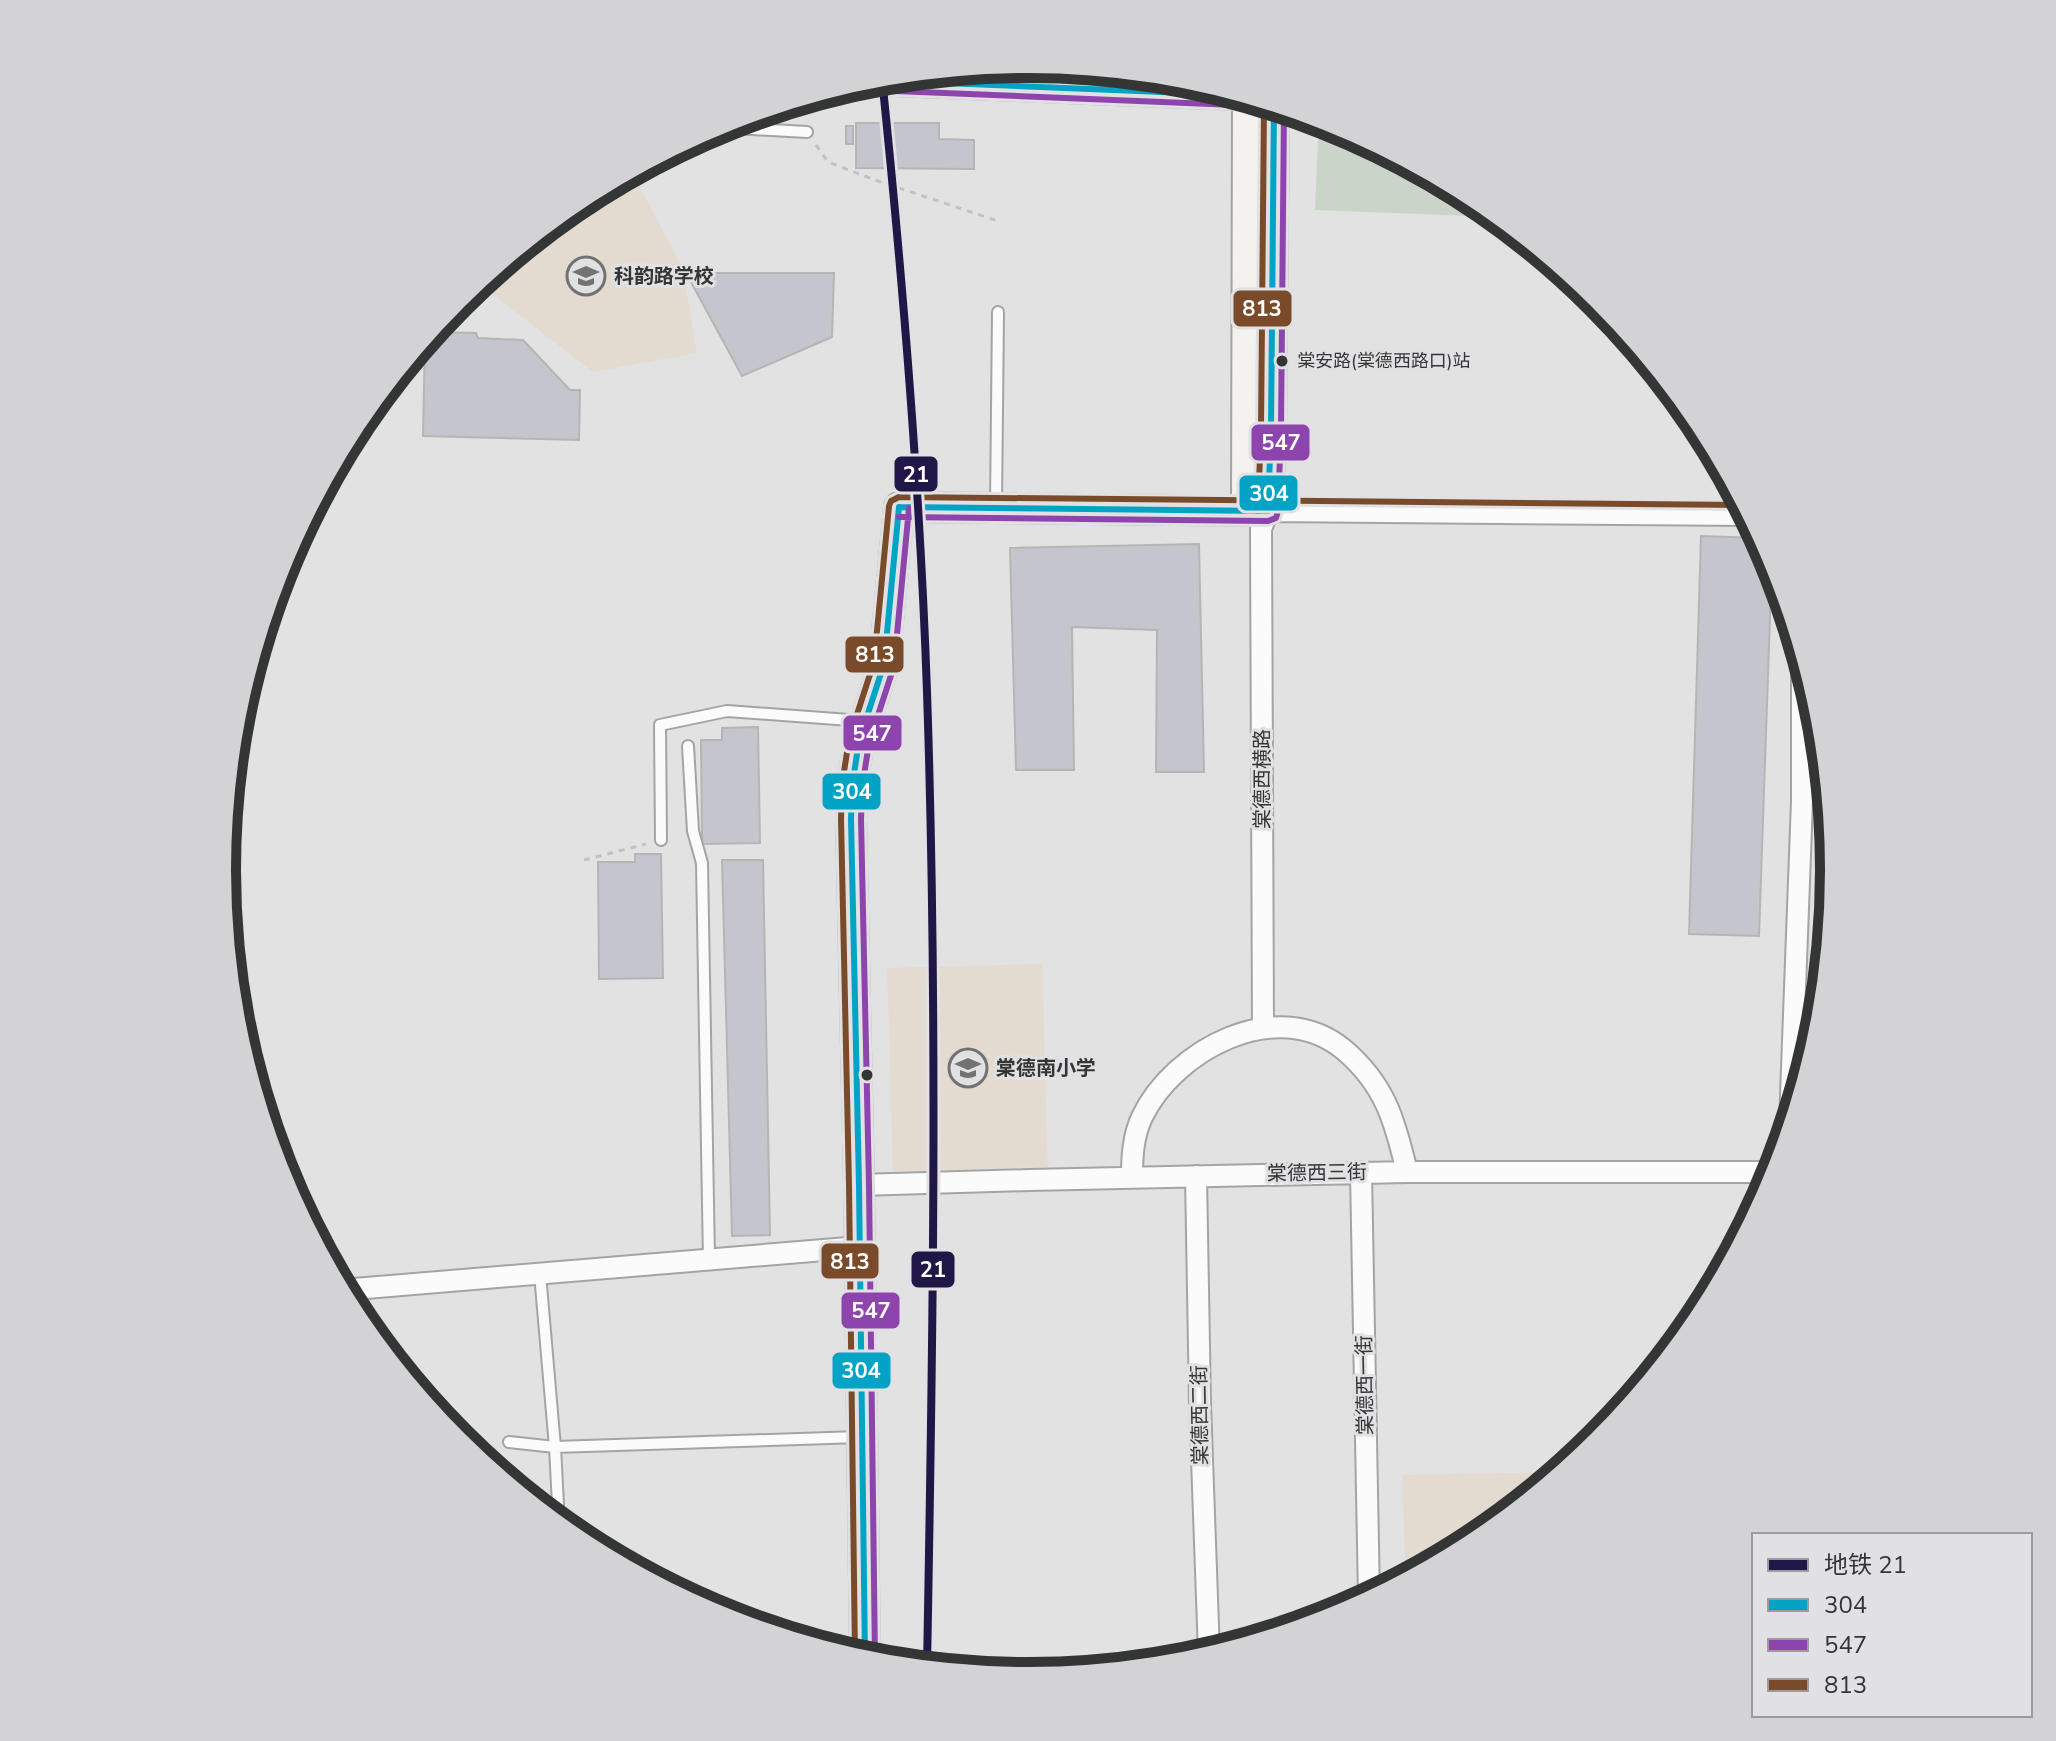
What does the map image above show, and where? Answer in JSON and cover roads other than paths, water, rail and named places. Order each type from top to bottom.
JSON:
[{"type":"street","points":[[945,83],[1182,93]]},
{"type":"street","points":[[1247,109],[1258,517]]},
{"type":"street","points":[[1258,517],[1271,429],[1274,117]]},
{"type":"street","points":[[865,1646],[851,819],[859,741],[884,664],[899,507],[1258,517],[1736,515]]},
{"type":"street","name":"棠德西横路","points":[[1258,517],[1263,1028]]},
{"type":"street","points":[[1792,1081],[1802,801],[1802,703]]},
{"type":"street","points":[[1132,1177],[1132,1150],[1141,1118],[1158,1091],[1177,1070],[1199,1054],[1239,1034],[1285,1027],[1320,1035],[1341,1047],[1356,1062],[1388,1103],[1407,1172]]},
{"type":"street","name":"棠德西三街","points":[[859,1185],[1361,1172],[1761,1172]]},
{"type":"street","name":"棠德西一街","points":[[1361,1172],[1369,1586]]},
{"type":"street","name":"棠德西二街","points":[[1196,1176],[1209,1642]]},
{"type":"street","points":[[355,1289],[860,1247]]},
{"type":"lane","points":[[749,129],[807,132]]},
{"type":"lane","points":[[996,508],[998,312]]},
{"type":"lane","points":[[661,840],[660,725],[727,711],[865,721]]},
{"type":"lane","points":[[688,746],[693,831],[702,863],[709,1260]]},
{"type":"lane","points":[[540,1274],[558,1508]]},
{"type":"lane","points":[[509,1442],[555,1447],[863,1436]]},
{"type":"metro line","name":"21","points":[[883,91],[910,385],[927,692],[933,1058],[927,1656]]},
{"type":"place","name":"科韵路学校","points":[[586,276]]},
{"type":"place","name":"棠安路(棠德西路口)站","points":[[1282,361]]},
{"type":"place","name":"棠德南小学","points":[[968,1068]]}]
